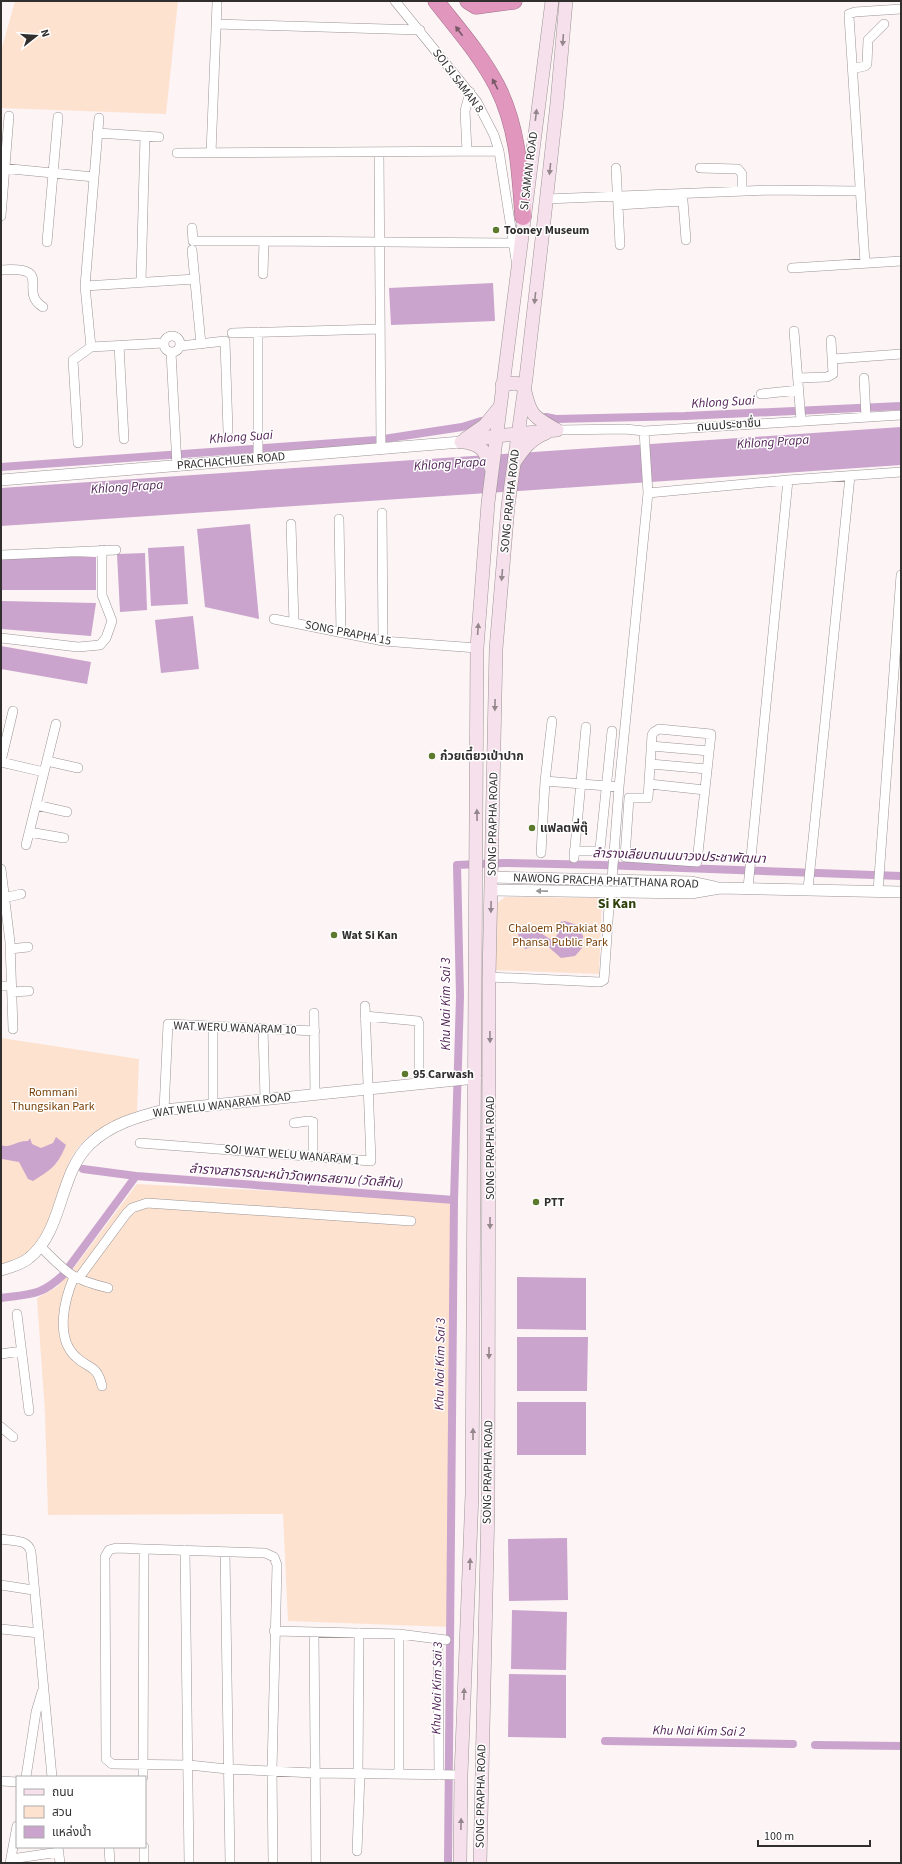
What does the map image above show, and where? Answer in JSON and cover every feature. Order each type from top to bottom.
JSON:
[{"type":"highway","points":[[436,1],[486,68],[497,86],[510,122],[520,160],[523,217]]},
{"type":"highway","points":[[468,1],[476,6],[514,1]]},
{"type":"main road","name":"SI SAMAN ROAD","points":[[496,436],[552,1]]},
{"type":"main road","name":"SI SAMAN ROAD","points":[[517,434],[546,199],[566,1]]},
{"type":"main road","points":[[502,385],[516,383],[524,387],[529,408],[535,417],[557,430]]},
{"type":"main road","points":[[461,442],[484,425],[499,408]]},
{"type":"main road","points":[[461,442],[496,436],[557,430]]},
{"type":"main road","points":[[517,455],[532,441],[543,434],[557,430]]},
{"type":"main road","name":"SONG PRAPHA ROAD","points":[[480,1863],[488,1495],[489,977],[496,649],[509,500],[517,455],[517,434]]},
{"type":"main road","name":"SONG PRAPHA ROAD","points":[[460,1863],[458,1775],[472,1494],[465,1079],[477,879],[477,648],[488,499],[492,469],[490,452],[496,436]]},
{"type":"main road","points":[[461,442],[477,444],[490,452]]},
{"type":"main road","points":[[488,499],[501,501],[509,500]]},
{"type":"main road","points":[[477,756],[494,756]]},
{"type":"main road","points":[[477,879],[492,873]]},
{"type":"main road","points":[[472,1494],[488,1495]]},
{"type":"street","name":"SOI SI SAMAN 8","points":[[395,1],[470,92],[494,134],[500,151],[517,265]]},
{"type":"street","points":[[211,152],[216,4]]},
{"type":"street","points":[[865,263],[852,69],[850,14],[855,12],[901,9]]},
{"type":"street","points":[[216,24],[420,30]]},
{"type":"street","points":[[852,69],[867,64],[868,40],[884,24]]},
{"type":"street","points":[[467,151],[466,111],[470,92]]},
{"type":"street","points":[[1,216],[3,168],[9,116]]},
{"type":"street","points":[[47,242],[58,117]]},
{"type":"street","points":[[91,347],[85,286],[99,118]]},
{"type":"street","points":[[97,133],[159,137]]},
{"type":"street","points":[[141,282],[146,136]]},
{"type":"street","points":[[177,153],[500,151]]},
{"type":"street","points":[[379,152],[381,442]]},
{"type":"street","points":[[3,168],[94,177]]},
{"type":"street","points":[[616,168],[620,245]]},
{"type":"street","points":[[700,168],[738,169],[742,174],[742,191]]},
{"type":"street","points":[[546,199],[742,191],[860,191]]},
{"type":"street","points":[[618,205],[683,201],[686,240]]},
{"type":"street","points":[[192,228],[193,241],[513,243]]},
{"type":"street","points":[[263,274],[264,241]]},
{"type":"street","points":[[192,250],[201,344]]},
{"type":"street","points":[[792,268],[901,261]]},
{"type":"street","points":[[1,270],[19,269],[29,271],[32,277],[35,299],[43,307]]},
{"type":"street","points":[[85,286],[194,280]]},
{"type":"street","points":[[232,333],[380,329]]},
{"type":"street","points":[[794,331],[800,415]]},
{"type":"street","points":[[258,332],[258,452]]},
{"type":"street","points":[[163,343],[168,336],[173,335],[179,340],[180,346]]},
{"type":"street","points":[[798,378],[831,376],[834,371],[831,340]]},
{"type":"street","points":[[163,343],[166,350],[171,352],[176,351],[180,346],[225,341],[228,431]]},
{"type":"street","points":[[78,443],[73,360],[91,347],[163,343]]},
{"type":"street","points":[[119,346],[124,439]]},
{"type":"street","points":[[171,352],[177,464]]},
{"type":"street","points":[[833,359],[901,354]]},
{"type":"street","points":[[864,378],[866,411]]},
{"type":"street","points":[[761,394],[799,390]]},
{"type":"street","name":"ถนนประชาชื่น","points":[[557,430],[625,429],[644,431],[800,415],[866,411],[901,415]]},
{"type":"street","points":[[612,879],[619,787],[648,488],[644,431]]},
{"type":"street","name":"PRACHACHUEN ROAD","points":[[1,480],[177,464],[258,452],[381,442],[461,442]]},
{"type":"street","points":[[648,488],[901,472]]},
{"type":"street","points":[[808,884],[850,476]]},
{"type":"street","points":[[748,888],[788,480]]},
{"type":"street","points":[[382,513],[383,642]]},
{"type":"street","points":[[339,518],[342,633]]},
{"type":"street","name":"SONG PRAPHA 15","points":[[292,524],[294,623],[383,642],[477,648]]},
{"type":"street","points":[[1,638],[78,647],[100,645],[106,638],[112,621],[102,595],[102,550]]},
{"type":"street","points":[[1,555],[116,550]]},
{"type":"street","points":[[878,886],[901,575]]},
{"type":"street","points":[[274,619],[294,623]]},
{"type":"street","points":[[13,711],[1,762],[44,772]]},
{"type":"street","points":[[541,853],[545,782],[552,721]]},
{"type":"street","points":[[26,845],[56,724]]},
{"type":"street","points":[[586,727],[574,855],[597,851],[600,849],[612,731]]},
{"type":"street","points":[[656,730],[675,730],[712,734],[698,862],[625,857],[629,798],[648,798],[651,746],[652,735],[656,730]]},
{"type":"street","points":[[651,746],[709,751]]},
{"type":"street","points":[[47,761],[78,768]]},
{"type":"street","points":[[651,764],[707,769]]},
{"type":"street","points":[[545,782],[619,787]]},
{"type":"street","points":[[649,784],[705,790]]},
{"type":"street","points":[[36,805],[67,812]]},
{"type":"street","points":[[29,832],[64,838]]},
{"type":"street","points":[[1,870],[12,989],[13,1029]]},
{"type":"street","name":"NAWONG PRACHA PHATTHANA ROAD","points":[[492,873],[692,882],[720,888]]},
{"type":"street","name":"NAWONG PRACHA PHATTHANA ROAD","points":[[492,873],[610,892],[691,893],[720,888],[748,888],[808,884],[878,886],[901,892]]},
{"type":"street","points":[[489,977],[600,982],[604,980],[610,892]]},
{"type":"street","points":[[4,898],[21,894]]},
{"type":"street","points":[[7,945],[28,947]]},
{"type":"street","points":[[1,986],[29,991]]},
{"type":"street","points":[[365,1006],[369,1089]]},
{"type":"street","points":[[314,1013],[315,1094]]},
{"type":"street","points":[[365,1016],[418,1021],[419,1083]]},
{"type":"street","name":"WAT WERU WANARAM 10","points":[[164,1110],[168,1024],[315,1031]]},
{"type":"street","points":[[213,1026],[213,1105]]},
{"type":"street","points":[[263,1028],[265,1100]]},
{"type":"street","name":"WAT WELU WANARAM ROAD","points":[[1,1270],[28,1259],[41,1247],[77,1160],[90,1144],[111,1128],[132,1118],[164,1110],[465,1079]]},
{"type":"street","name":"SOI WAT WELU WANARAM 1","points":[[140,1143],[371,1161],[369,1089]]},
{"type":"street","points":[[294,1123],[308,1121],[313,1122],[313,1156]]},
{"type":"street","points":[[102,1386],[97,1372],[88,1364],[77,1359],[68,1350],[64,1330],[64,1312],[69,1290],[74,1277],[132,1208],[147,1203],[411,1221]]},
{"type":"street","points":[[41,1247],[56,1264],[74,1277],[108,1288]]},
{"type":"street","points":[[17,1314],[29,1411]]},
{"type":"street","points":[[1,1354],[22,1351]]},
{"type":"street","points":[[1,1426],[13,1438]]},
{"type":"street","points":[[1,1539],[25,1543],[30,1546],[52,1776]]},
{"type":"street","points":[[273,1863],[272,1770],[274,1631],[277,1565],[274,1557],[265,1553],[144,1548],[116,1548],[109,1550],[104,1558],[106,1759],[112,1764],[189,1765],[228,1769],[272,1770],[314,1773],[458,1775]]},
{"type":"street","points":[[143,1776],[144,1548]]},
{"type":"street","points":[[185,1550],[190,1863]]},
{"type":"street","points":[[225,1552],[230,1863]]},
{"type":"street","points":[[1,1585],[33,1590]]},
{"type":"street","points":[[1,1628],[39,1633]]},
{"type":"street","points":[[274,1631],[398,1634],[442,1639],[440,1775]]},
{"type":"street","points":[[314,1632],[314,1773],[316,1863]]},
{"type":"street","points":[[358,1851],[359,1633]]},
{"type":"street","points":[[398,1634],[399,1774]]},
{"type":"street","points":[[26,1776],[36,1712],[43,1685]]},
{"type":"street","points":[[1,1781],[16,1782]]},
{"type":"street","points":[[10,1863],[16,1831]]},
{"type":"street","points":[[109,1848],[110,1863]]},
{"type":"street","points":[[144,1848],[144,1863]]},
{"type":"street","points":[[10,1863],[18,1858],[58,1849],[60,1863]]},
{"type":"green space","points":[[15,1],[178,1],[166,114],[1,108],[1,51]]},
{"type":"green space","name":"Chaloem Phrakiat 80 Phansa Public Park","points":[[505,897],[602,898],[599,974],[493,970],[495,905]]},
{"type":"green space","name":"Rommani Thungsikan Park","points":[[1,1038],[139,1059],[137,1111],[101,1128],[82,1143],[66,1170],[51,1215],[38,1243],[24,1257],[15,1261],[1,1264]]},
{"type":"green space","points":[[137,1184],[454,1200],[450,1627],[288,1621],[283,1514],[48,1515],[45,1413],[37,1298],[57,1287],[73,1269]]},
{"type":"water","points":[[493,283],[495,321],[391,325],[389,288]]},
{"type":"water","name":"Khlong Prapa","points":[[901,427],[901,465],[1,526],[1,488]]},
{"type":"water","points":[[250,524],[259,619],[205,607],[197,529]]},
{"type":"water","points":[[184,546],[188,604],[151,606],[148,548]]},
{"type":"water","points":[[145,553],[147,610],[120,612],[117,554]]},
{"type":"water","points":[[1,557],[96,557],[96,590],[1,590]]},
{"type":"water","points":[[1,601],[96,603],[91,636],[1,629]]},
{"type":"water","points":[[193,616],[199,669],[161,673],[155,620]]},
{"type":"water","points":[[1,646],[91,662],[87,684],[1,669]]},
{"type":"water","points":[[565,921],[577,925],[583,936],[583,947],[575,956],[561,958],[545,944],[525,949],[520,943],[518,934],[523,928],[530,926],[553,941],[562,927],[560,922]]},
{"type":"water","points":[[56,1137],[66,1145],[60,1158],[45,1174],[33,1181],[28,1179],[19,1162],[2,1159],[1,1164],[1,1145],[7,1146],[28,1141],[30,1138],[32,1144],[41,1148],[53,1143]]},
{"type":"water","points":[[517,1277],[586,1278],[586,1330],[517,1329]]},
{"type":"water","points":[[517,1337],[588,1337],[587,1391],[517,1391]]},
{"type":"water","points":[[517,1402],[586,1402],[586,1455],[517,1455]]},
{"type":"water","points":[[567,1538],[568,1600],[509,1601],[508,1539]]},
{"type":"water","points":[[512,1610],[567,1612],[566,1670],[511,1669]]},
{"type":"water","points":[[509,1674],[566,1675],[566,1738],[508,1737]]},
{"type":"waterway","name":"Khlong Suai","points":[[546,417],[556,419],[685,416],[901,406]]},
{"type":"waterway","name":"Khlong Suai","points":[[1,467],[377,440],[462,427],[481,421]]},
{"type":"waterway","name":"Khu Nai Kim Sai 3","points":[[448,1863],[454,1200],[460,996],[457,865],[504,863],[602,865],[901,876]]},
{"type":"waterway","name":"ลำรางสาธารณะหน้าวัดพุทธสยาม (วัดสีกัน)","points":[[83,1169],[136,1176]]},
{"type":"waterway","name":"ลำรางสาธารณะหน้าวัดพุทธสยาม (วัดสีกัน)","points":[[1,1298],[35,1293],[48,1287],[63,1275],[136,1176],[454,1200]]},
{"type":"waterway","name":"Khu Nai Kim Sai 2","points":[[605,1741],[793,1744]]},
{"type":"waterway","name":"Khu Nai Kim Sai 2","points":[[815,1745],[901,1746]]},
{"type":"place","name":"Tooney Museum","points":[[496,230]]},
{"type":"place","name":"ก๋วยเตี๋ยวเป่าปาก","points":[[432,756]]},
{"type":"place","name":"แฟลตพี่ตุ๊","points":[[532,828]]},
{"type":"place","name":"Wat Si Kan","points":[[334,935]]},
{"type":"place","name":"95 Carwash","points":[[405,1074]]},
{"type":"place","name":"PTT","points":[[536,1202]]},
{"type":"district","name":"Si Kan","points":[[617,904]]},
{"type":"water label","name":"ลำรางเลียบถนนนาวงประชาพัฒนา","points":[[679,856]]}]
